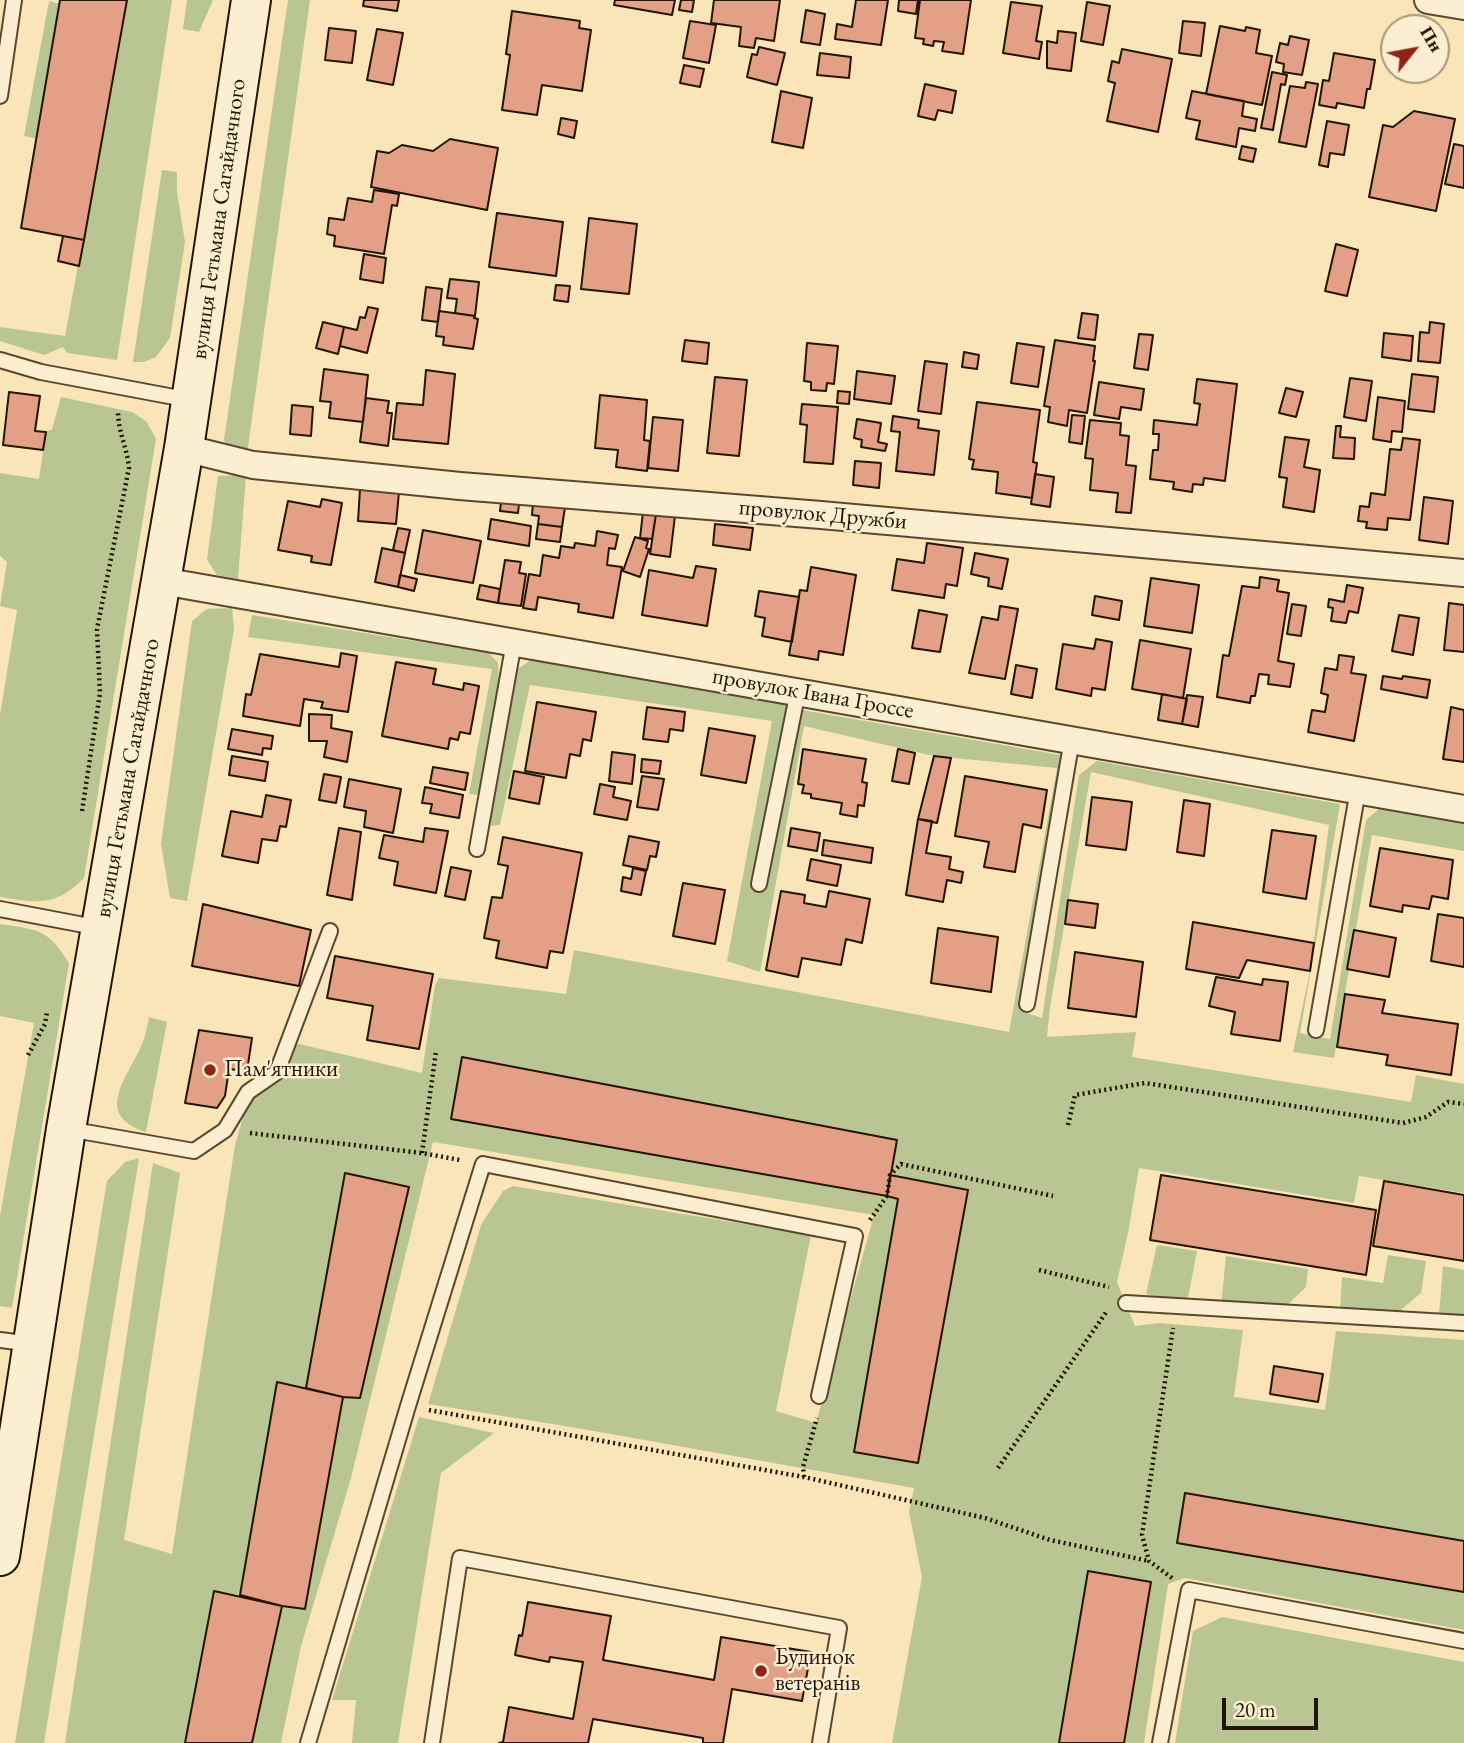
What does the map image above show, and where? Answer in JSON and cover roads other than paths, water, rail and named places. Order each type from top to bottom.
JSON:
[{"type":"main road","name":"вулиця Гетьмана Сагайдачного","points":[[0,1556],[17,1342],[66,1129],[102,929],[192,400],[251,0]]},
{"type":"street","points":[[1428,0],[1464,6]]},
{"type":"street","name":"провулок Дружби","points":[[184,448],[253,465],[433,484],[807,514],[1464,573]]},
{"type":"street","name":"провулок Івана Гроссе","points":[[162,581],[1464,809]]},
{"type":"lane","points":[[0,96],[14,0]]},
{"type":"lane","points":[[0,360],[41,372],[192,400]]},
{"type":"lane","points":[[477,849],[514,642]]},
{"type":"lane","points":[[759,884],[799,691]]},
{"type":"lane","points":[[1027,1004],[1072,739]]},
{"type":"lane","points":[[1316,1030],[1358,790]]},
{"type":"lane","points":[[0,909],[102,929]]},
{"type":"lane","points":[[66,1129],[194,1151],[225,1130],[248,1092],[277,1072],[330,930]]},
{"type":"lane","points":[[308,1743],[483,1164],[855,1236],[819,1396]]},
{"type":"lane","points":[[1126,1303],[1464,1323]]},
{"type":"lane","points":[[432,1743],[460,1558],[839,1628],[820,1743]]},
{"type":"lane","points":[[1160,1743],[1189,1590],[1464,1641]]},
{"type":"place","name":"Пам'ятники","points":[[210,1070]]},
{"type":"place","name":"Будинок ветеранів","points":[[761,1671]]}]
